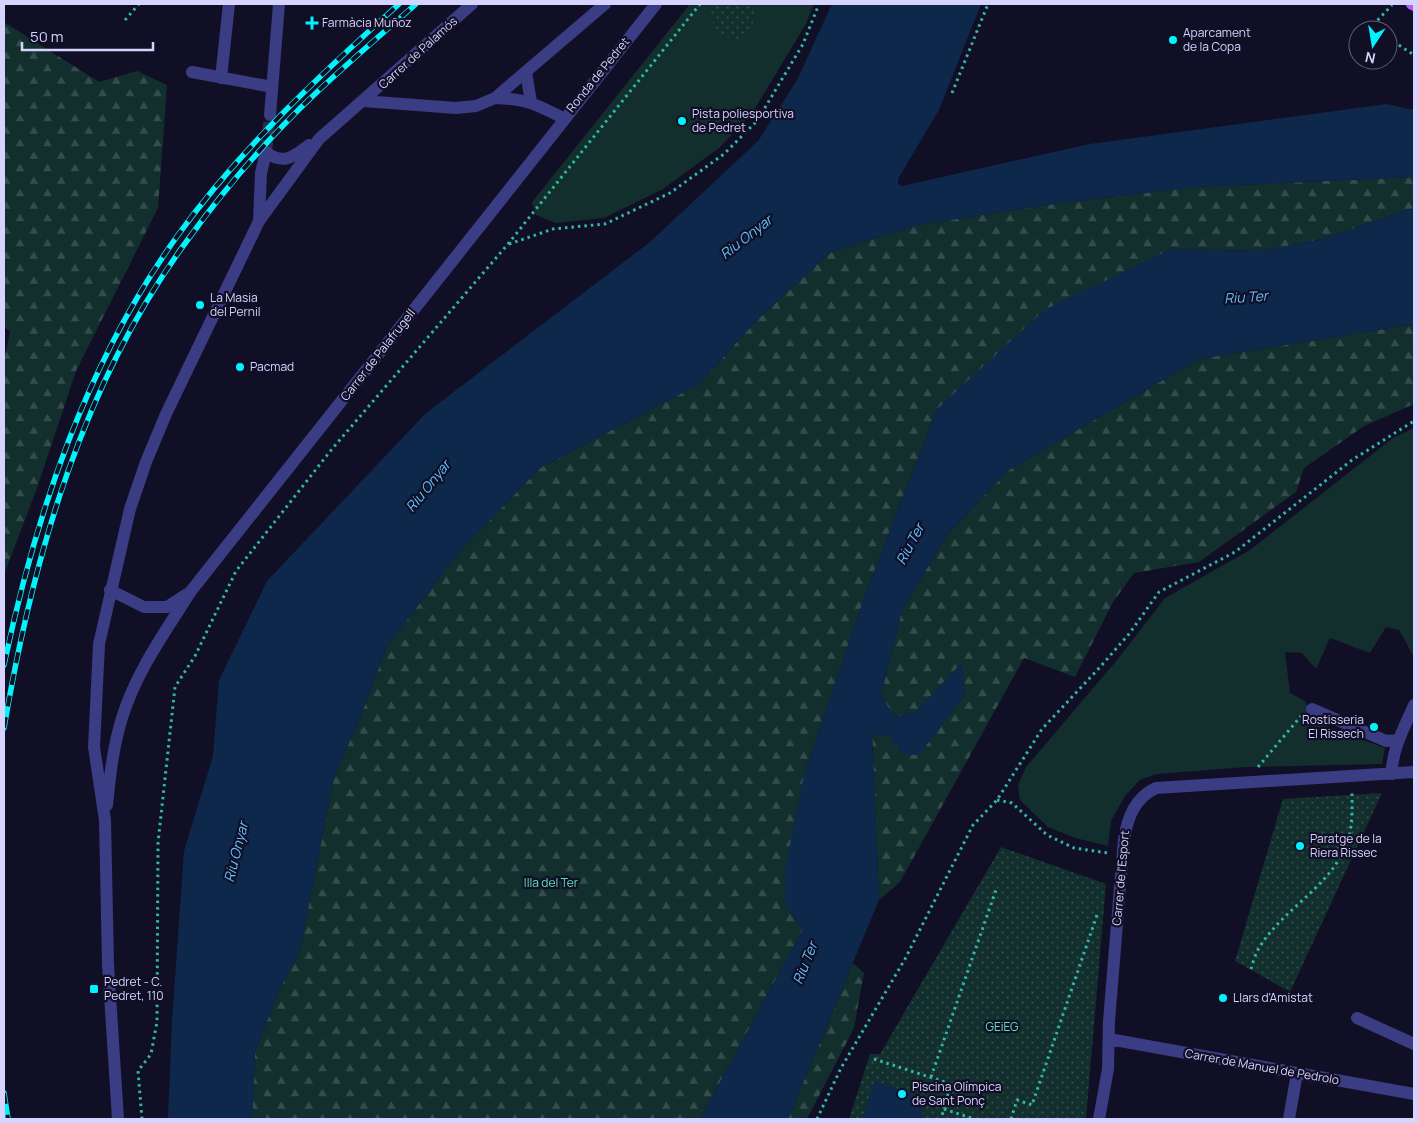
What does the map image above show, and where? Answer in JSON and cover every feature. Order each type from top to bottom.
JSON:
[{"type":"street","points":[[221,78],[229,4]]},
{"type":"street","points":[[270,115],[279,4]]},
{"type":"street","name":"Carrer de Palamós","points":[[319,139],[472,4]]},
{"type":"street","points":[[362,101],[456,108],[476,106],[495,98],[605,4]]},
{"type":"street","name":"Ronda de Pedret","points":[[495,98],[519,99],[532,102],[563,118],[656,4]]},
{"type":"street","points":[[192,72],[272,87]]},
{"type":"street","points":[[526,72],[532,102]]},
{"type":"street","name":"Carrer de Palafrugell","points":[[106,820],[111,763],[129,698],[153,650],[191,591],[549,140],[563,118]]},
{"type":"street","points":[[259,221],[261,173],[266,152],[280,160],[290,159],[319,139]]},
{"type":"street","points":[[118,1119],[108,964],[106,820],[94,748],[99,644],[110,590],[126,525],[146,462],[259,221],[319,139]]},
{"type":"street","name":"Carrer de Palafrugell","points":[[110,590],[144,607],[167,607],[191,591]]},
{"type":"street","points":[[1392,774],[1392,766],[1400,740],[1414,705]]},
{"type":"street","points":[[1312,709],[1386,741],[1400,740]]},
{"type":"street","name":"Carrer de l'Esport","points":[[1099,1119],[1108,1069],[1123,855],[1129,816],[1146,792],[1156,788],[1414,772]]},
{"type":"street","points":[[1357,1018],[1414,1044]]},
{"type":"street","name":"Carrer de Manuel de Pedrolo","points":[[1109,1039],[1414,1094]]},
{"type":"street","points":[[1288,1119],[1297,1073]]},
{"type":"path","points":[[125,20],[138,4]]},
{"type":"path","points":[[142,1119],[138,1070],[151,1054],[157,1022],[158,843],[175,687],[199,648],[236,571],[332,449],[508,244],[700,4]]},
{"type":"path","points":[[508,244],[553,229],[605,224],[670,193],[724,154],[756,120],[803,44],[819,4]]},
{"type":"path","points":[[952,93],[988,4]]},
{"type":"path","points":[[1378,20],[1392,5]]},
{"type":"path","points":[[1398,45],[1414,55]]},
{"type":"path","points":[[817,1119],[841,1068],[905,959],[973,825],[997,800],[1042,729],[1101,666],[1159,592],[1235,552],[1352,460],[1414,421]]},
{"type":"path","points":[[1244,782],[1275,748],[1304,710],[1312,709]]},
{"type":"path","points":[[1251,970],[1259,948],[1285,918],[1334,869],[1347,843],[1352,818],[1352,790]]},
{"type":"path","points":[[997,800],[1012,803],[1047,835],[1074,848],[1123,855]]},
{"type":"path","points":[[932,1077],[997,887]]},
{"type":"path","points":[[1010,1119],[1017,1100],[1032,1105],[1097,916]]},
{"type":"path","points":[[874,1059],[951,1084],[940,1119]]},
{"type":"path","points":[[944,1109],[974,1119]]},
{"type":"green space","points":[[690,4],[814,4],[806,24],[751,115],[719,148],[663,189],[604,218],[556,223],[536,215],[532,202]]},
{"type":"green space","points":[[713,4],[752,4],[754,11],[752,29],[738,42],[716,32],[709,11]]},
{"type":"green space","points":[[4,22],[99,82],[137,71],[167,85],[158,208],[76,371],[37,488],[4,575],[4,361],[10,332],[4,325]]},
{"type":"green space","name":"Illa del Ter","points":[[1414,177],[1414,208],[1323,239],[1261,251],[1171,249],[937,409],[867,590],[804,775],[785,906],[803,929],[700,1119],[252,1119],[255,1051],[280,988],[299,954],[334,777],[359,720],[387,646],[459,552],[540,468],[699,384],[756,321],[829,253],[917,225],[1054,204],[1193,187]]},
{"type":"green space","points":[[1414,324],[1414,404],[1364,426],[1304,468],[1296,492],[1199,562],[1134,573],[1113,602],[1075,677],[1024,658],[900,882],[879,900],[872,733],[889,736],[904,755],[965,695],[961,664],[916,712],[894,717],[881,695],[902,610],[948,533],[1010,469],[1199,359]]},
{"type":"green space","points":[[1414,428],[1414,657],[1399,630],[1386,627],[1370,653],[1330,638],[1316,669],[1302,653],[1285,652],[1290,693],[1305,701],[1313,721],[1385,748],[1382,764],[1246,767],[1157,774],[1140,780],[1125,796],[1111,821],[1108,846],[1075,838],[1048,827],[1020,800],[1018,785],[1026,767],[1117,660],[1165,598],[1250,550],[1393,438]]},
{"type":"green space","points":[[1382,793],[1290,992],[1235,961],[1283,799]]},
{"type":"green space","name":"GEiEG","points":[[1001,847],[1106,884],[1086,1118],[849,1119],[870,1054],[880,1054]]},
{"type":"green space","points":[[853,963],[864,973],[854,1028],[807,1119],[788,1119]]},
{"type":"water","name":"Riu Onyar","points":[[832,4],[981,4],[939,110],[898,179],[898,184],[902,186],[1090,144],[1387,104],[1414,110],[1414,177],[1193,187],[1054,204],[917,225],[829,253],[756,321],[699,384],[540,468],[459,552],[387,646],[359,720],[334,777],[299,954],[280,988],[255,1051],[252,1119],[168,1119],[172,1021],[184,851],[213,756],[219,680],[267,581],[426,413],[650,242],[758,141],[797,80]]},
{"type":"water","name":"Riu Ter","points":[[1414,208],[1414,324],[1199,359],[1010,469],[948,533],[902,610],[881,695],[894,717],[916,712],[961,663],[965,695],[919,755],[904,755],[889,736],[872,734],[879,900],[788,1119],[700,1119],[803,929],[785,906],[785,870],[804,775],[867,590],[937,409],[1044,310],[1171,249],[1261,251],[1323,239]]},
{"type":"water","points":[[875,1081],[928,1099],[921,1119],[862,1119]]},
{"type":"tunnel","points":[[266,152],[270,115]]},
{"type":"railway","points":[[4,665],[32,552],[68,441],[116,335],[145,284],[202,203],[255,142],[311,85],[399,4]]},
{"type":"railway","points":[[4,728],[30,599],[68,471],[92,410],[120,350],[152,292],[203,219],[266,144],[317,92],[416,4]]},
{"type":"railway","points":[[4,1093],[8,1119]]},
{"type":"place","name":"Farmàcia Muñoz","points":[[312,23]]},
{"type":"place","name":"Aparcament de la Copa","points":[[1173,40]]},
{"type":"place","name":"Pista poliesportiva de Pedret","points":[[682,121]]},
{"type":"place","name":"La Masia del Pernil","points":[[200,305]]},
{"type":"place","name":"Pacmad","points":[[240,367]]},
{"type":"place","name":"Rostisseria El Rissech","points":[[1374,727]]},
{"type":"place","name":"Paratge de la Riera Rissec","points":[[1300,846]]},
{"type":"place","name":"Pedret - C. Pedret, 110","points":[[94,989]]},
{"type":"place","name":"Llars d'Amistat","points":[[1223,998]]},
{"type":"place","name":"Piscina Olímpica de Sant Ponç","points":[[902,1094]]}]
